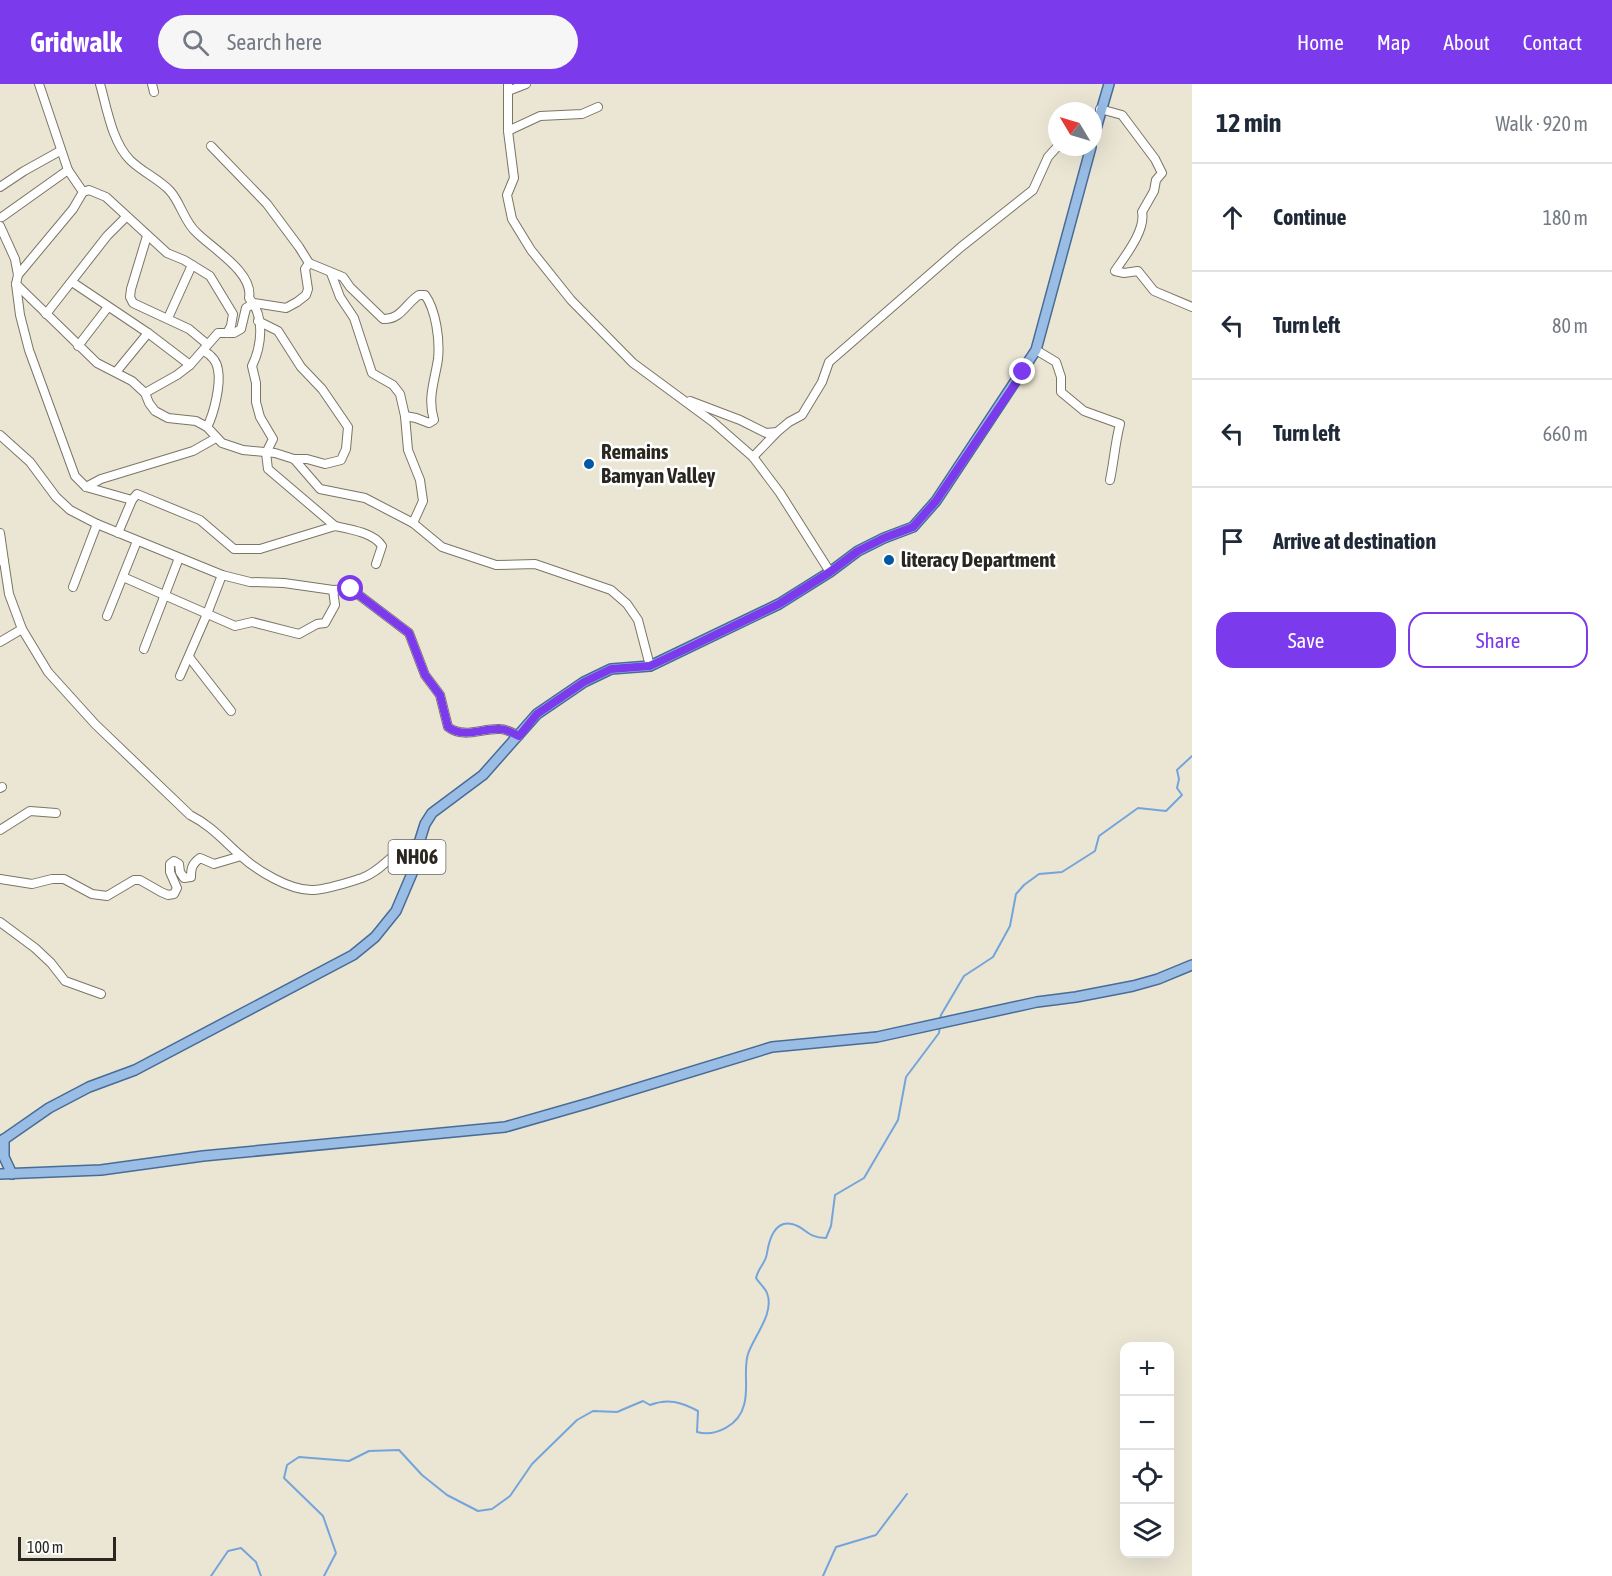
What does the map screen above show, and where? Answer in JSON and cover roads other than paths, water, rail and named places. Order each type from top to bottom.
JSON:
[{"type":"main road","points":[[1102,103],[1109,84]]},
{"type":"main road","name":"NH06","points":[[2,1140],[49,1108],[79,1092],[135,1070],[352,955],[375,937],[396,911],[408,886],[416,864],[425,824],[432,813],[483,775],[537,714],[584,682],[611,669],[650,666],[779,604],[830,572],[858,551],[913,527],[936,501],[1036,350],[1089,156]]},
{"type":"main road","points":[[0,1174],[101,1170],[214,1155],[506,1127],[772,1047],[877,1036],[945,1023],[1037,1002],[1133,986],[1192,966]]},
{"type":"main road","points":[[2,1140],[4,1157],[12,1174]]},
{"type":"street","points":[[39,84],[60,151],[68,170],[83,192]]},
{"type":"street","points":[[100,84],[121,148],[130,160],[171,192],[184,217],[196,232],[218,250],[248,282],[251,290],[249,298],[258,310],[261,339],[252,366],[256,383],[256,402],[260,417],[273,439],[266,453],[268,469],[335,526],[378,539],[382,546],[376,564]]},
{"type":"street","points":[[526,84],[508,88],[507,131],[514,178],[507,195],[512,219],[531,250],[571,300],[633,363],[713,422],[753,457],[780,493],[830,572]]},
{"type":"street","points":[[507,131],[540,116],[582,114],[598,107]]},
{"type":"street","points":[[1102,110],[1122,115],[1155,159],[1162,173],[1156,180],[1154,191],[1143,212],[1144,218],[1131,248],[1115,271],[1124,273],[1138,271],[1154,291],[1192,307]]},
{"type":"street","points":[[211,146],[267,204],[300,247],[309,263],[344,277],[350,287],[383,319],[390,320],[399,315],[419,295],[424,295],[431,303],[436,320],[438,358],[432,382],[430,407],[434,420],[429,423],[405,416]]},
{"type":"street","points":[[0,187],[60,151]]},
{"type":"street","points":[[753,457],[777,432],[802,415],[822,382],[829,362],[961,247],[1034,190],[1049,156]]},
{"type":"street","points":[[0,216],[68,170]]},
{"type":"street","points":[[17,279],[73,209],[83,192],[89,190],[106,197],[167,253],[210,276],[233,314],[227,333]]},
{"type":"street","points":[[46,314],[107,236],[126,217]]},
{"type":"street","points":[[0,226],[15,259],[20,315],[29,350],[75,476],[86,487],[132,500]]},
{"type":"street","points":[[147,236],[130,297],[133,303],[189,329],[212,356],[218,370],[214,416],[207,427]]},
{"type":"street","points":[[146,393],[190,365],[218,333],[234,333],[241,329],[246,308],[254,303],[286,308],[306,295],[308,289],[305,269],[309,263]]},
{"type":"street","points":[[168,318],[192,265]]},
{"type":"street","points":[[330,273],[340,297],[354,318],[372,373],[393,385],[400,394],[405,416],[408,450],[420,480],[423,501],[413,523]]},
{"type":"street","points":[[17,279],[46,314],[97,363],[132,381],[146,393],[155,411],[168,417],[196,421],[207,427],[222,443],[243,450],[275,453],[325,464],[341,460],[346,449],[348,427],[322,389],[301,367],[278,331],[258,321]]},
{"type":"street","points":[[72,282],[148,333],[190,365]]},
{"type":"street","points":[[78,346],[108,307]]},
{"type":"street","points":[[116,372],[148,333]]},
{"type":"street","points":[[1036,350],[1056,362],[1062,377],[1061,392],[1084,411],[1120,424],[1114,447],[1114,464],[1110,480]]},
{"type":"street","points":[[683,399],[740,420],[766,433],[777,432]]},
{"type":"street","points":[[0,435],[30,462],[70,510],[97,524],[222,575],[250,582],[333,590],[351,589],[409,633],[425,675],[440,695],[448,727],[455,732],[502,729],[519,736]]},
{"type":"street","points":[[86,487],[100,478],[193,451],[216,438]]},
{"type":"street","points":[[294,459],[320,489],[365,498],[413,523],[442,548],[496,566],[535,564],[611,590],[627,604],[638,620],[650,666]]},
{"type":"street","points":[[118,533],[132,500],[137,494],[201,520],[234,549],[260,549],[335,526]]},
{"type":"street","points":[[73,587],[97,524]]},
{"type":"street","points":[[0,533],[2,561],[9,594],[22,629],[48,672],[95,724],[190,815],[206,823],[262,873],[291,885],[311,890],[333,886],[372,874],[407,845],[419,843]]},
{"type":"street","points":[[107,616],[137,541]]},
{"type":"street","points":[[144,649],[179,558]]},
{"type":"street","points":[[180,676],[222,575]]},
{"type":"street","points":[[123,577],[235,626],[252,622],[299,634],[316,624],[325,623],[335,605],[333,590]]},
{"type":"street","points":[[0,642],[22,629]]},
{"type":"street","points":[[189,657],[231,711]]},
{"type":"street","points":[[0,830],[30,811],[56,813]]},
{"type":"street","points":[[0,879],[32,884],[52,879],[64,879],[92,894],[107,896],[134,880],[140,880],[168,894],[174,894],[177,888],[170,872],[170,864],[174,861],[179,864],[184,878],[191,877],[191,868],[200,858],[214,864],[241,856]]},
{"type":"street","points":[[0,922],[43,955],[64,981],[101,994]]},
{"type":"waterway","points":[[940,1019],[964,976],[993,957],[1010,926],[1016,894],[1024,885],[1039,874],[1062,872],[1095,851],[1099,836],[1138,808],[1166,811],[1182,795],[1177,788],[1179,779],[1177,770],[1192,756]]},
{"type":"waterway","points":[[324,1576],[336,1553],[323,1516],[284,1478],[287,1465],[299,1457],[349,1461],[369,1451],[399,1450],[422,1475],[447,1495],[478,1511],[492,1509],[510,1496],[532,1464],[577,1420],[593,1411],[617,1412],[643,1401],[650,1405],[669,1401],[698,1411],[697,1432],[712,1433],[732,1424],[744,1405],[748,1354],[768,1308],[767,1293],[756,1278],[765,1260],[774,1232],[781,1225],[792,1224],[814,1236],[826,1238],[831,1226],[835,1195],[864,1178],[898,1120],[906,1077],[939,1033],[940,1025]]},
{"type":"waterway","points":[[823,1576],[836,1547],[876,1535],[907,1494]]},
{"type":"waterway","points":[[211,1576],[228,1551],[241,1548],[256,1562],[261,1576]]},
{"type":"place","name":"Remains Bamyan Valley","points":[[589,464]]},
{"type":"place","name":"literacy Department","points":[[889,560]]}]
